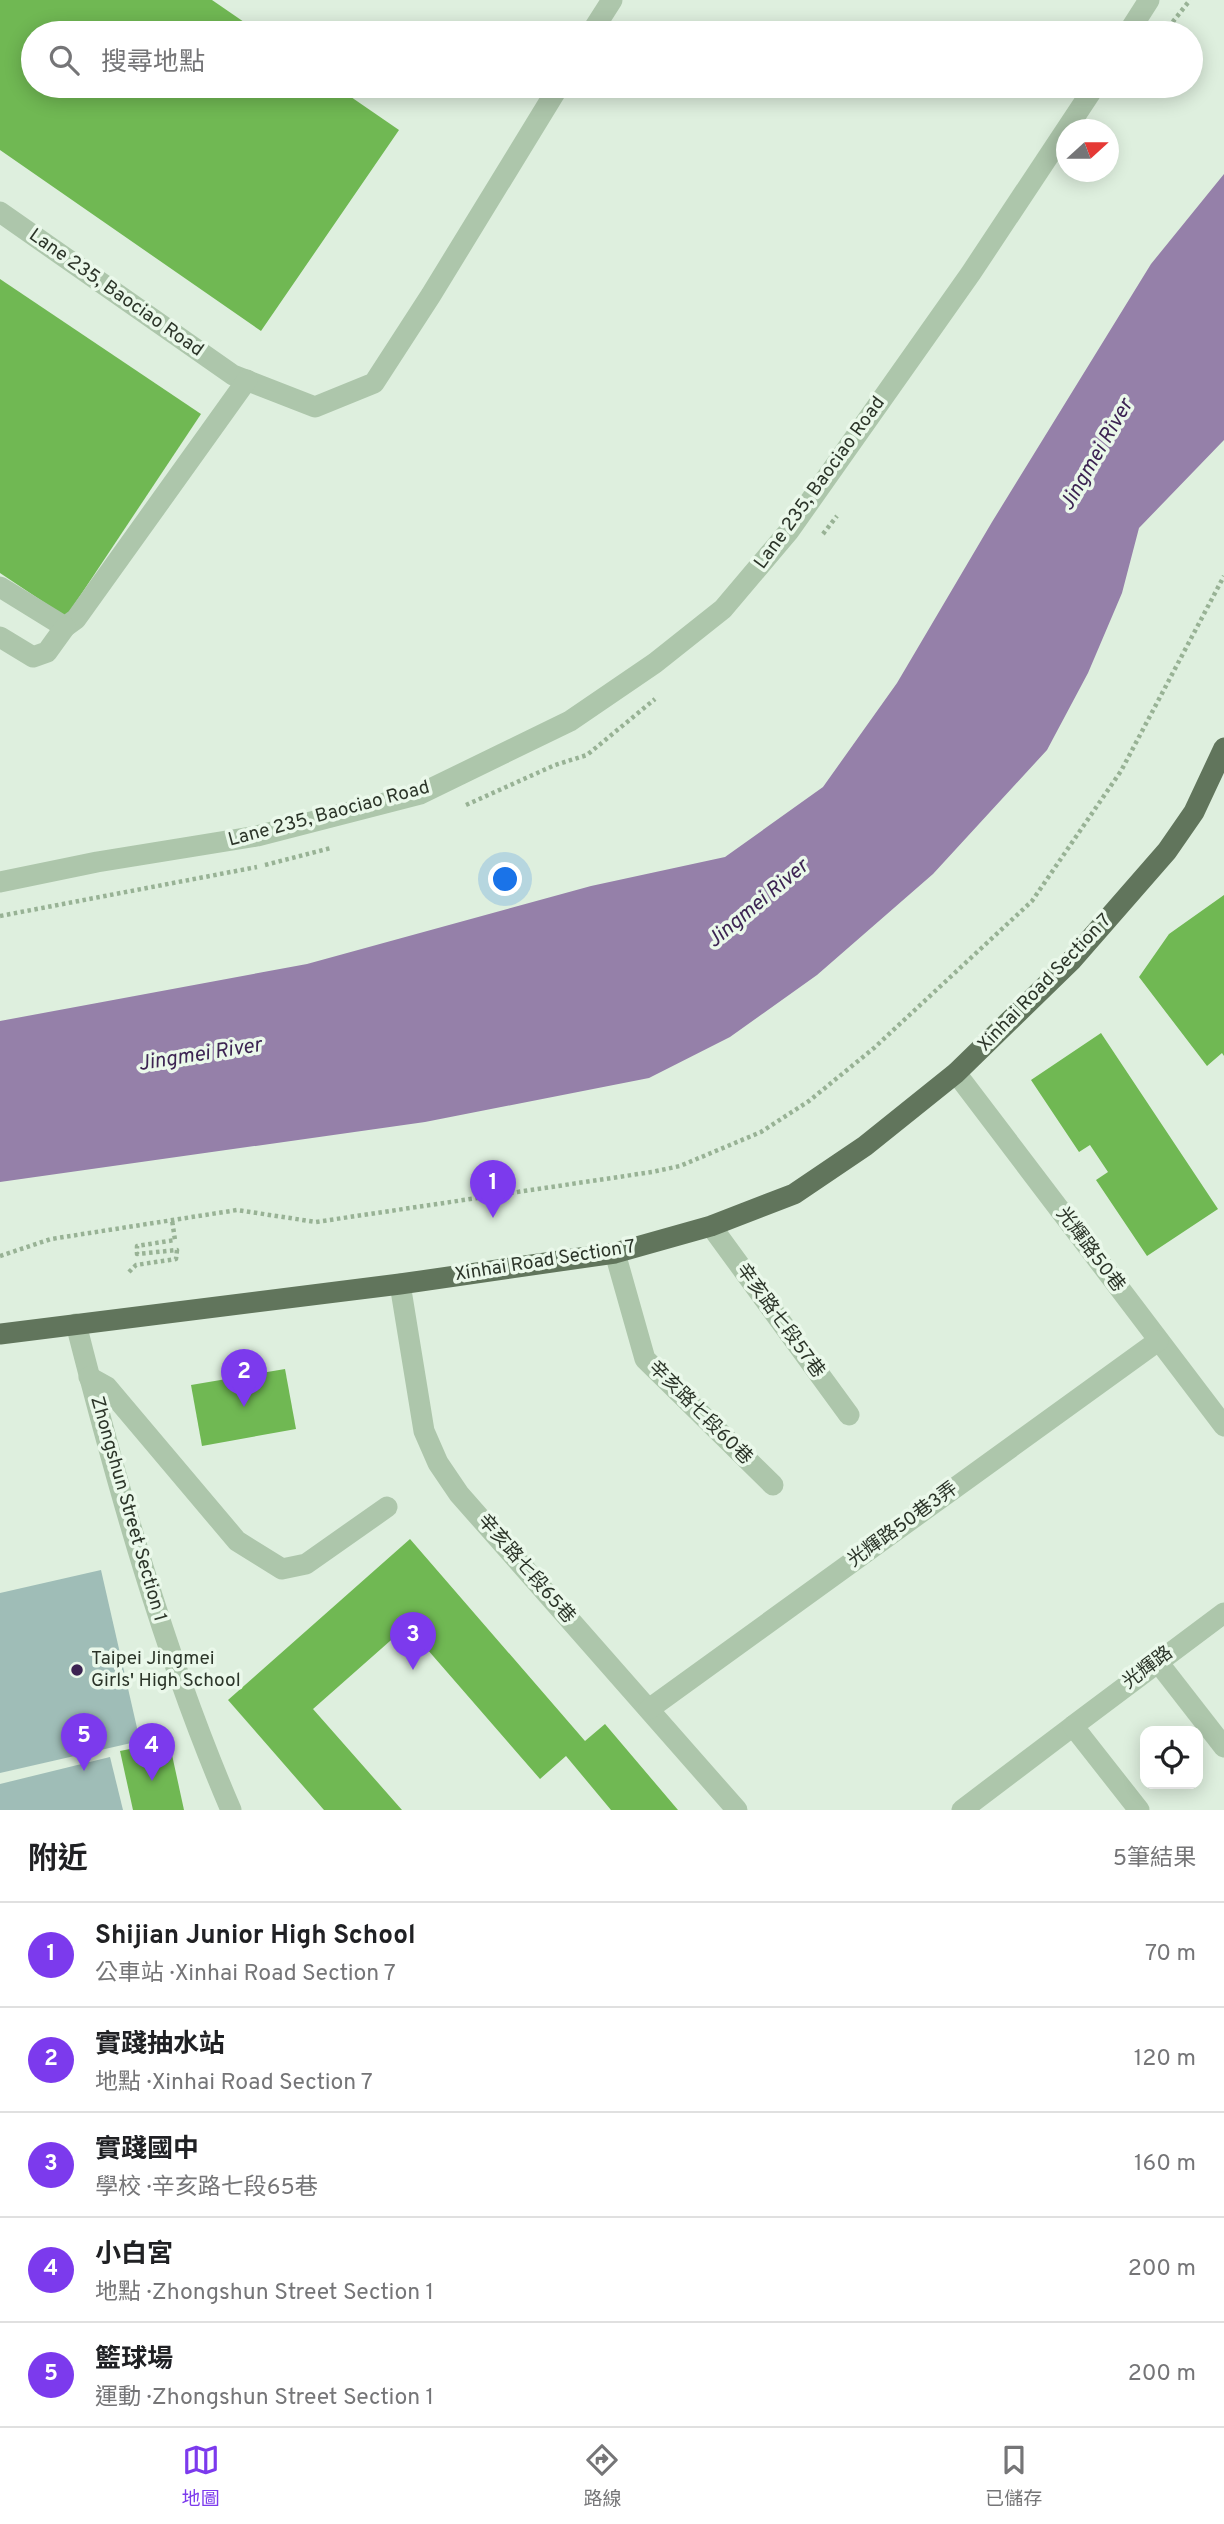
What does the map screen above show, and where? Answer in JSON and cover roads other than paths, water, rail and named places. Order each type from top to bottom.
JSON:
[{"type":"main road","name":"Xinhai Road Section 7","points":[[0,1334],[400,1284],[615,1253],[712,1226],[794,1194],[865,1146],[956,1073],[1071,961],[1167,851],[1194,811],[1221,761]]},
{"type":"street","points":[[599,21],[612,0]]},
{"type":"street","points":[[1136,21],[1149,0]]},
{"type":"street","name":"Lane 235, Baociao Road","points":[[0,212],[233,375],[315,407],[374,383],[552,98]]},
{"type":"street","name":"Lane 235, Baociao Road","points":[[0,882],[97,862],[257,836],[420,794],[570,721],[655,663],[723,610],[789,531],[971,273],[1087,98]]},
{"type":"street","points":[[0,637],[33,657],[47,652],[65,627],[76,619],[247,380]]},
{"type":"street","points":[[0,587],[65,627]]},
{"type":"street","name":"光輝路50巷","points":[[956,1073],[1224,1426]]},
{"type":"street","name":"辛亥路七段57巷","points":[[712,1226],[849,1415]]},
{"type":"street","name":"辛亥路七段60巷","points":[[615,1253],[645,1359],[773,1485]]},
{"type":"street","name":"辛亥路七段65巷","points":[[400,1284],[424,1431],[438,1463],[459,1494],[737,1810]]},
{"type":"street","name":"Zhongshun Street Section 1","points":[[76,1324],[122,1500],[174,1663],[231,1810]]},
{"type":"street","name":"光輝路50巷3弄","points":[[649,1709],[1158,1341]]},
{"type":"street","points":[[89,1377],[107,1387],[237,1541],[282,1569],[306,1564],[387,1507]]},
{"type":"street","name":"光輝路","points":[[962,1810],[1224,1613]]},
{"type":"street","points":[[1157,1661],[1224,1747]]},
{"type":"street","points":[[1073,1726],[1139,1810]]},
{"type":"water","name":"Jingmei River","points":[[1224,174],[1224,440],[1139,528],[1122,593],[1088,673],[1047,750],[933,874],[817,975],[730,1037],[649,1078],[425,1122],[0,1182],[0,1021],[307,964],[591,886],[725,857],[823,787],[897,683],[992,522],[1151,264]]},
{"type":"place","name":"Shijian Junior High School","points":[[493,1218]]},
{"type":"place","name":"實踐抽水站","points":[[244,1407]]},
{"type":"place","name":"Taipei Jingmei Girls' High School","points":[[77,1670]]},
{"type":"place","name":"實踐國中","points":[[413,1670]]},
{"type":"place","name":"籃球場","points":[[84,1771]]},
{"type":"place","name":"小白宮","points":[[152,1781]]}]
